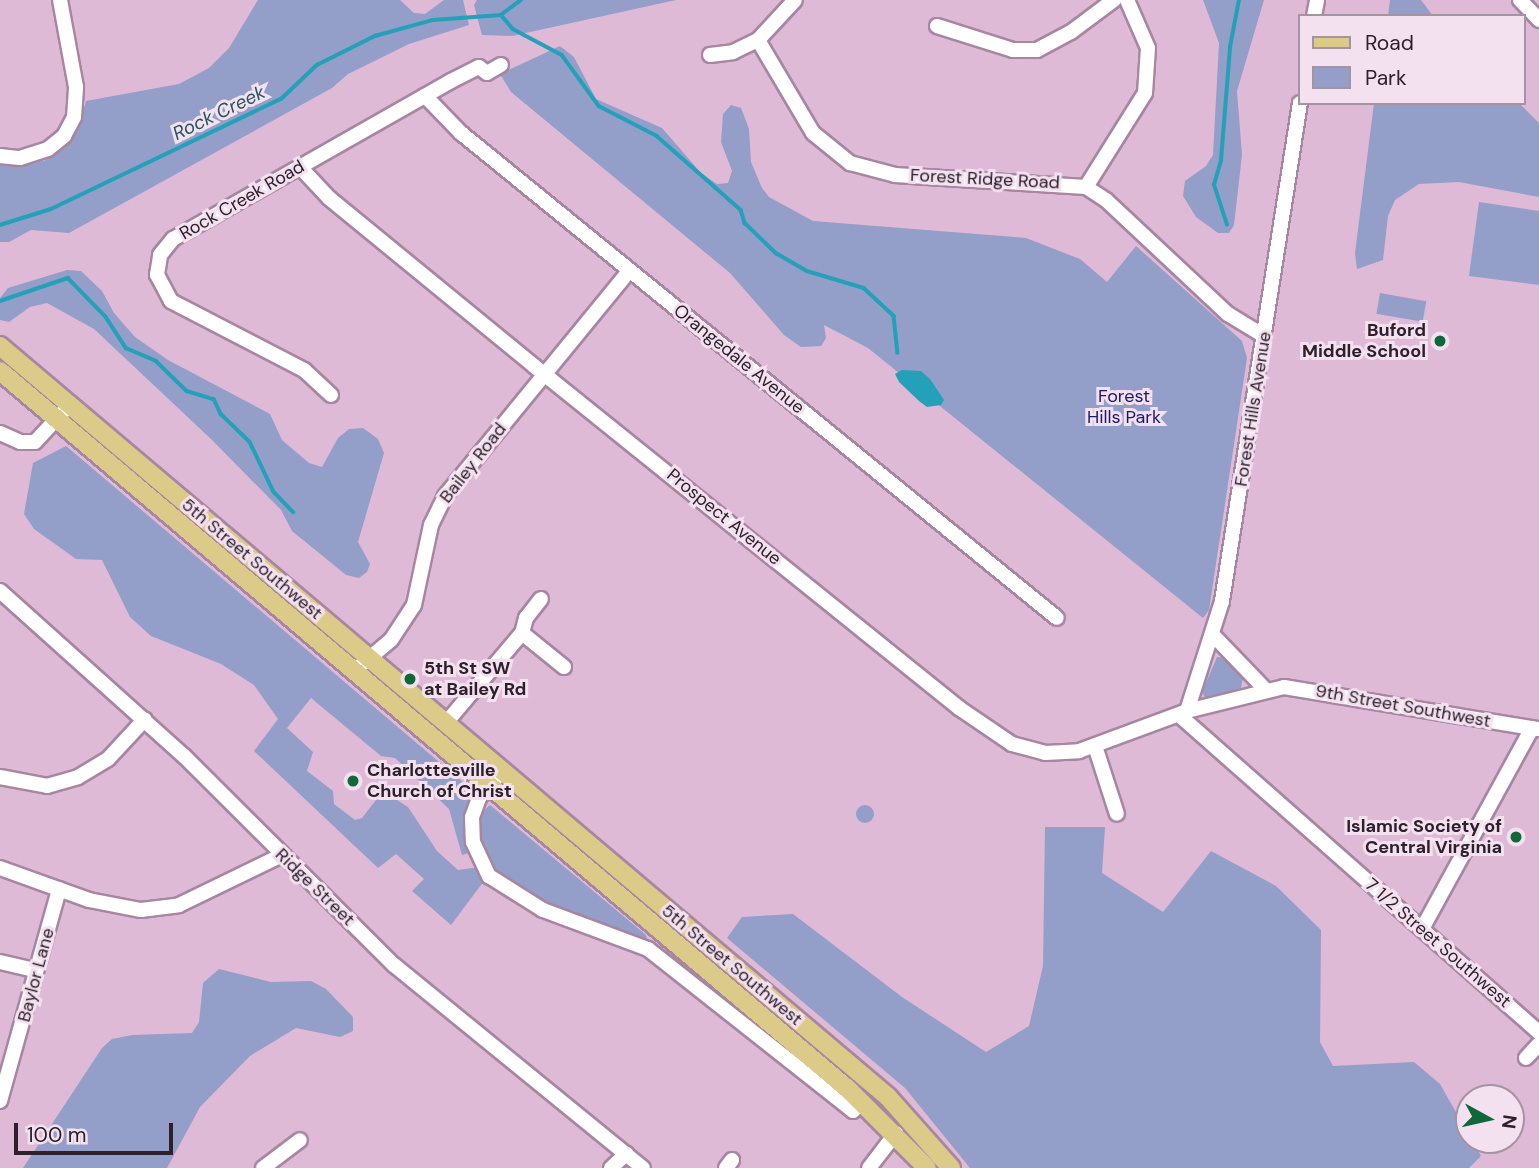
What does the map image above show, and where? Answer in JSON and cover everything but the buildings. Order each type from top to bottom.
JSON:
[{"type":"main road","name":"5th Street Southwest","points":[[0,346],[888,1097],[951,1168]]},
{"type":"main road","name":"5th Street Southwest","points":[[0,372],[862,1101],[896,1133],[927,1168]]},
{"type":"street","points":[[0,156],[20,158],[48,149],[64,135],[74,117],[76,87],[60,0]]},
{"type":"street","points":[[710,55],[733,52],[758,40],[795,0]]},
{"type":"street","points":[[937,26],[1013,50],[1037,50],[1071,32],[1114,0]]},
{"type":"street","points":[[1127,0],[1148,48],[1145,93],[1086,187],[1106,200],[1228,314],[1264,336]]},
{"type":"street","points":[[1520,0],[1539,20]]},
{"type":"street","name":"Forest Ridge Road","points":[[758,40],[813,133],[850,163],[895,175],[1086,187]]},
{"type":"street","name":"Rock Creek Road","points":[[331,395],[304,370],[180,308],[164,293],[158,275],[160,255],[173,239],[425,96],[479,67],[486,73],[501,65]]},
{"type":"street","name":"Orangedale Avenue","points":[[425,96],[461,133],[1057,618]]},
{"type":"street","name":"Forest Hills Avenue","points":[[1183,713],[1213,635],[1222,601],[1300,105]]},
{"type":"street","name":"Prospect Avenue","points":[[300,167],[329,198],[544,374],[996,736],[1045,753],[1096,746],[1183,713]]},
{"type":"street","name":"Bailey Road","points":[[354,671],[391,640],[414,605],[428,534],[442,502],[629,271]]},
{"type":"street","points":[[0,433],[31,443],[57,420],[69,405]]},
{"type":"street","name":"Ridge Street","points":[[0,591],[145,719],[394,965],[643,1168]]},
{"type":"street","points":[[445,724],[522,633],[526,618],[541,599]]},
{"type":"street","points":[[522,633],[564,667]]},
{"type":"street","points":[[1213,635],[1266,690]]},
{"type":"street","name":"9th Street Southwest","points":[[1183,713],[1266,690],[1346,695],[1535,729]]},
{"type":"street","name":"7 1/2 Street Southwest","points":[[1183,713],[1539,1032]]},
{"type":"street","points":[[0,777],[47,786],[78,777],[108,760],[145,719]]},
{"type":"street","points":[[1422,929],[1535,729]]},
{"type":"street","points":[[1096,746],[1117,814]]},
{"type":"street","points":[[503,772],[490,785],[472,817],[473,842],[489,876],[543,910],[648,948],[775,1052],[853,1111],[862,1101]]},
{"type":"street","points":[[0,868],[60,890],[124,908],[159,909],[214,891],[282,855]]},
{"type":"street","name":"Baylor Lane","points":[[0,1101],[60,890]]},
{"type":"street","points":[[675,942],[687,927]]},
{"type":"street","points":[[0,962],[36,970]]},
{"type":"street","name":"5th Street Southwest","points":[[775,1052],[787,1037]]},
{"type":"street","points":[[1526,1058],[1539,1044]]},
{"type":"street","points":[[869,1168],[896,1133]]},
{"type":"street","points":[[263,1168],[300,1140]]},
{"type":"street","points":[[611,1168],[626,1154]]},
{"type":"green space","points":[[258,0],[400,0],[414,13],[425,14],[444,0],[463,0],[469,25],[409,44],[348,74],[332,88],[69,233],[31,230],[9,242],[0,242],[0,164],[44,161],[65,148],[77,130],[86,101],[179,84],[209,68],[229,48]]},
{"type":"green space","points":[[477,0],[676,0],[512,36],[482,35],[474,5]]},
{"type":"green space","points":[[1203,0],[1264,0],[1237,91],[1242,155],[1234,225],[1229,233],[1218,233],[1196,217],[1183,196],[1185,181],[1206,166],[1213,155],[1219,43]]},
{"type":"green space","points":[[1390,0],[1421,0],[1432,14],[1388,14]]},
{"type":"green space","name":"Forest Hills Park","points":[[560,46],[574,57],[596,99],[662,128],[701,173],[717,184],[728,183],[732,171],[721,142],[723,114],[731,105],[741,108],[749,129],[751,162],[762,188],[769,197],[813,221],[1026,238],[1080,259],[1107,282],[1136,246],[1242,341],[1247,358],[1209,610],[1203,618],[868,348],[824,325],[826,338],[821,346],[801,347],[784,335],[730,273],[511,92],[500,74]]},
{"type":"green space","points":[[1374,105],[1521,105],[1539,123],[1539,197],[1459,182],[1419,184],[1395,200],[1388,216],[1383,260],[1357,269],[1355,253]]},
{"type":"green space","points":[[1479,202],[1539,211],[1539,285],[1469,276]]},
{"type":"green space","points":[[67,270],[81,271],[102,291],[114,313],[135,337],[168,360],[270,414],[282,440],[309,463],[322,467],[338,438],[349,429],[363,428],[378,439],[384,453],[358,542],[370,564],[367,572],[359,578],[346,575],[292,531],[281,510],[211,439],[94,329],[47,303],[30,307],[9,322],[0,320],[0,298],[8,288]]},
{"type":"green space","points":[[1380,293],[1426,301],[1423,322],[1376,314]]},
{"type":"green space","points":[[66,446],[471,789],[467,829],[472,852],[462,855],[449,809],[395,758],[381,756],[311,698],[287,728],[313,752],[307,771],[333,791],[334,804],[355,820],[362,818],[383,791],[408,807],[437,851],[458,870],[480,867],[487,877],[451,925],[412,891],[424,879],[396,854],[378,868],[254,751],[278,719],[254,685],[221,664],[151,636],[130,617],[102,560],[76,559],[34,529],[24,514],[33,463]]},
{"type":"green space","points":[[1217,657],[1227,658],[1243,677],[1241,688],[1206,699],[1202,692]]},
{"type":"green space","points":[[490,805],[646,935],[648,943],[570,917],[494,877],[480,850],[479,815]]},
{"type":"green space","points":[[861,805],[869,805],[874,814],[872,821],[861,823],[856,818],[856,810]]},
{"type":"green space","points":[[1045,827],[1105,827],[1102,873],[1163,912],[1211,851],[1276,886],[1321,930],[1320,1042],[1333,1066],[1414,1062],[1440,1084],[1455,1110],[1455,1154],[1481,1156],[1469,1168],[970,1168],[905,1088],[727,938],[742,917],[793,914],[902,997],[986,1052],[1029,1026],[1043,966]]},
{"type":"green space","points":[[696,942],[883,1100],[944,1168],[934,1168],[697,951]]},
{"type":"green space","points":[[219,969],[271,982],[311,981],[326,989],[353,1017],[353,1031],[340,1037],[296,1028],[250,1056],[200,1107],[167,1168],[23,1168],[102,1048],[112,1039],[132,1035],[192,1033],[199,1022],[203,983]]},
{"type":"shaded area","points":[[902,370],[921,371],[930,379],[944,400],[941,405],[927,407],[919,401],[899,382],[895,374]]},
{"type":"waterway","name":"Rock Creek","points":[[0,225],[51,209],[281,99],[317,65],[375,36],[433,20],[501,15],[521,0]]},
{"type":"waterway","points":[[1227,225],[1214,185],[1221,160],[1230,47],[1239,0]]},
{"type":"waterway","points":[[501,15],[513,29],[562,55],[599,106],[657,136],[741,210],[745,223],[776,253],[807,271],[864,288],[894,316],[898,353]]},
{"type":"waterway","points":[[0,301],[68,278],[106,317],[126,348],[156,361],[187,391],[214,399],[221,414],[250,442],[274,492],[293,512]]},
{"type":"place","name":"Buford Middle School","points":[[1440,341]]},
{"type":"place","name":"5th St SW at Bailey Rd","points":[[410,679]]},
{"type":"place","name":"Charlottesville Church of Christ","points":[[353,781]]},
{"type":"place","name":"Islamic Society of Central Virginia","points":[[1516,837]]}]
